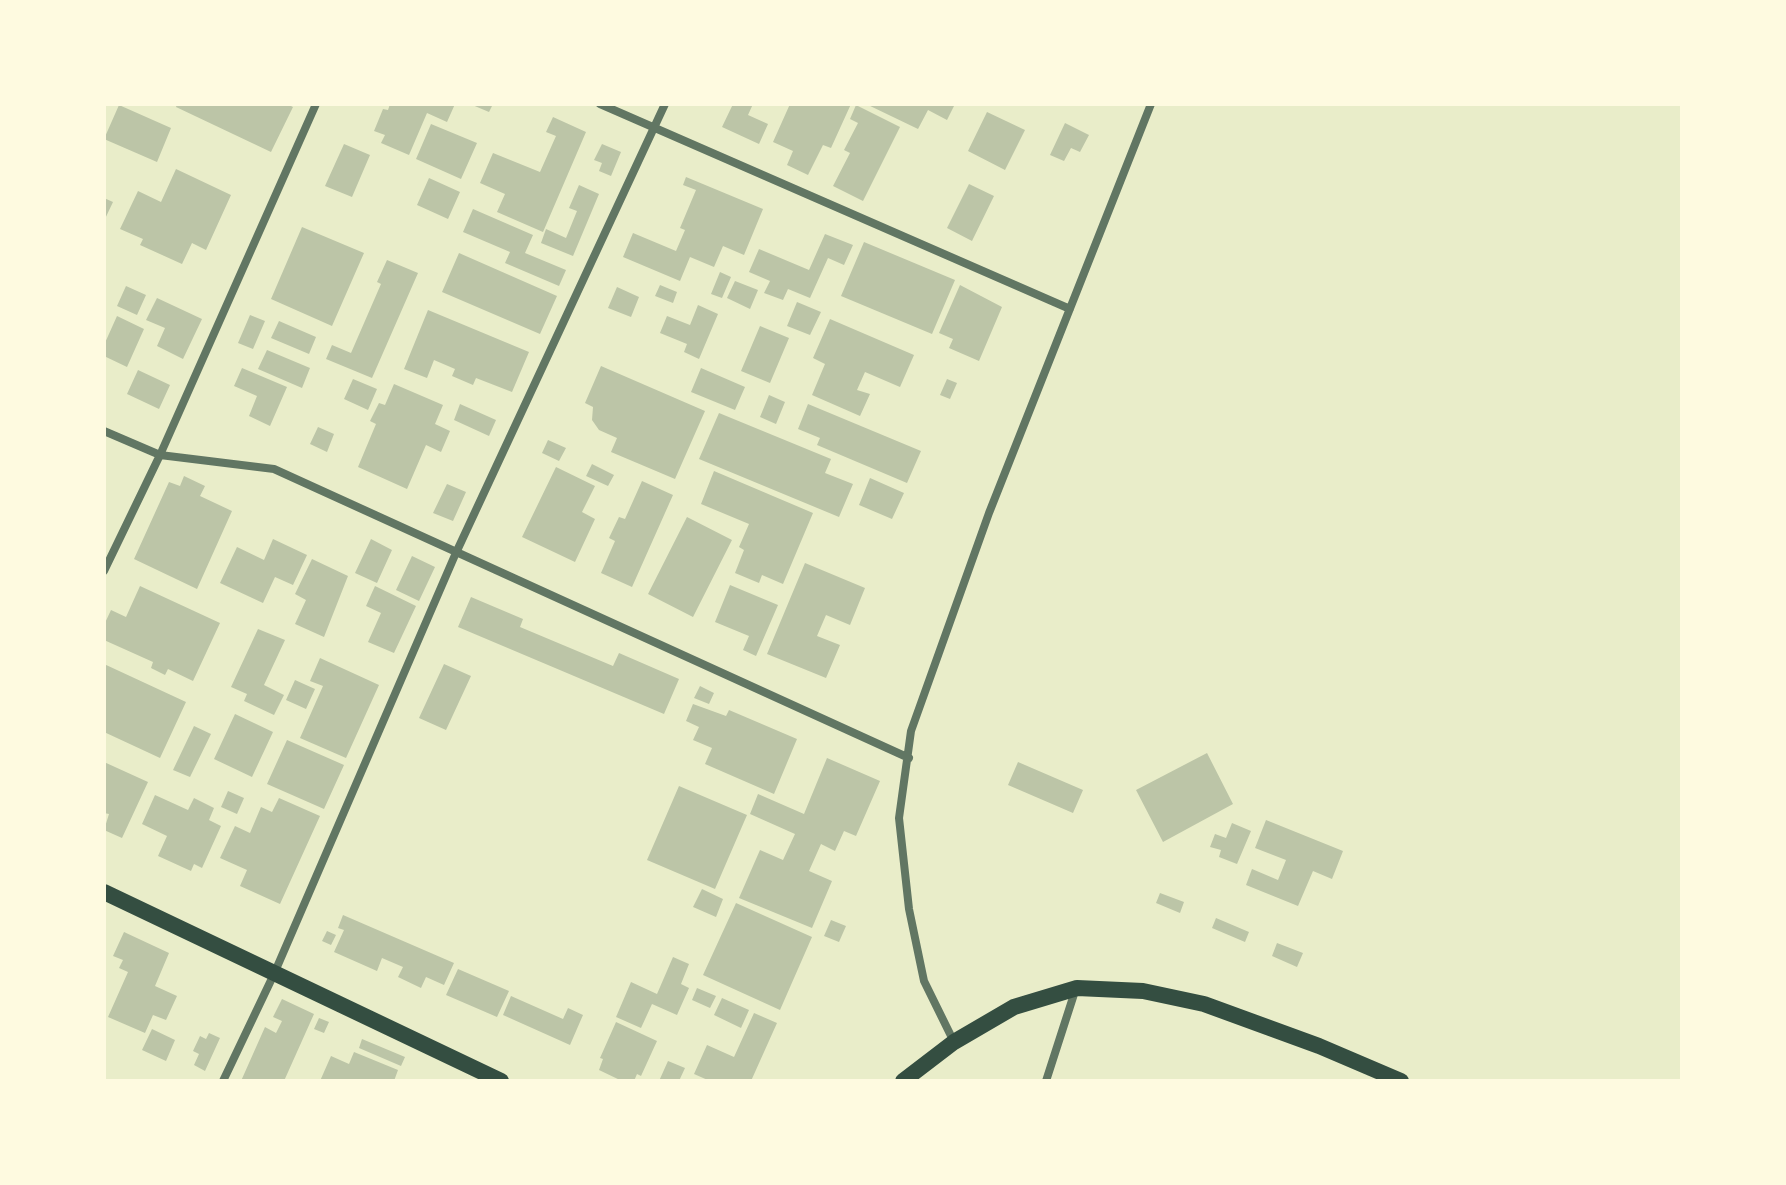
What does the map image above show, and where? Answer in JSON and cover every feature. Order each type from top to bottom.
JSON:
[{"type":"main road","points":[[104,892],[501,1081]]},
{"type":"main road","points":[[903,1081],[954,1042],[1014,1007],[1077,988],[1143,991],[1204,1004],[1319,1046],[1401,1081]]},
{"type":"street","points":[[104,571],[160,455],[316,104]]},
{"type":"street","points":[[600,104],[653,130],[1070,309]]},
{"type":"street","points":[[223,1081],[274,974],[455,555],[665,104]]},
{"type":"street","points":[[954,1042],[924,981],[915,947],[899,818],[911,731],[942,642],[1151,104]]},
{"type":"street","points":[[104,431],[160,455],[274,469],[455,555],[909,758]]},
{"type":"street","points":[[1046,1081],[1077,988]]},
{"type":"building","points":[[177,104],[287,104],[293,107],[271,152],[176,107]]},
{"type":"building","points":[[390,104],[455,104],[447,122],[427,113],[409,155],[381,143],[385,135],[374,131],[383,109],[388,110]]},
{"type":"building","points":[[470,104],[493,104],[489,112]]},
{"type":"building","points":[[733,104],[753,104],[748,115],[768,124],[759,144],[722,127]]},
{"type":"building","points":[[790,104],[851,104],[831,148],[823,145],[808,175],[787,165],[793,151],[773,142]]},
{"type":"building","points":[[866,104],[955,104],[947,120],[928,110],[918,129]]},
{"type":"building","points":[[119,105],[171,128],[157,162],[104,139]]},
{"type":"building","points":[[856,105],[900,127],[863,201],[833,186],[850,153],[844,150],[858,123],[850,119]]},
{"type":"building","points":[[987,112],[1025,130],[1005,170],[968,151]]},
{"type":"building","points":[[553,117],[586,132],[543,232],[497,212],[505,194],[480,183],[493,153],[540,172],[556,136],[546,132]]},
{"type":"building","points":[[1065,123],[1089,135],[1080,152],[1071,148],[1064,161],[1050,155]]},
{"type":"building","points":[[431,124],[477,143],[461,179],[416,159]]},
{"type":"building","points":[[344,144],[370,155],[352,197],[325,186]]},
{"type":"building","points":[[602,144],[621,152],[611,176],[599,171],[602,163],[594,160]]},
{"type":"building","points":[[176,169],[231,195],[206,250],[192,243],[182,264],[140,245],[143,239],[120,229],[138,191],[161,202]]},
{"type":"building","points":[[686,177],[763,209],[744,255],[723,246],[714,267],[690,257],[680,281],[623,257],[633,233],[676,251],[685,230],[680,228],[696,190],[683,185]]},
{"type":"building","points":[[429,178],[460,192],[448,219],[417,205]]},
{"type":"building","points":[[969,184],[994,196],[972,241],[947,228]]},
{"type":"building","points":[[579,185],[599,194],[573,256],[541,243],[546,229],[566,238],[577,211],[569,208]]},
{"type":"building","points":[[104,198],[113,202],[104,221]]},
{"type":"building","points":[[473,209],[533,235],[525,253],[566,270],[559,286],[505,263],[510,252],[463,232]]},
{"type":"building","points":[[302,227],[364,253],[332,326],[271,299]]},
{"type":"building","points":[[825,234],[853,245],[844,265],[828,258],[810,298],[788,289],[783,300],[764,293],[770,281],[749,272],[759,249],[809,270]]},
{"type":"building","points":[[864,242],[955,280],[932,334],[841,296]]},
{"type":"building","points":[[459,253],[557,296],[540,334],[442,292]]},
{"type":"building","points":[[387,260],[418,273],[372,378],[326,359],[332,345],[351,353],[381,284],[377,282]]},
{"type":"building","points":[[720,272],[731,277],[722,298],[711,294]]},
{"type":"building","points":[[735,281],[758,290],[750,309],[727,298]]},
{"type":"building","points":[[660,285],[677,292],[673,303],[655,296]]},
{"type":"building","points":[[960,285],[1002,307],[979,361],[949,348],[953,339],[939,333]]},
{"type":"building","points":[[126,286],[146,295],[137,315],[117,306]]},
{"type":"building","points":[[617,287],[639,297],[631,317],[608,308]]},
{"type":"building","points":[[157,298],[202,319],[183,359],[157,346],[165,328],[146,320]]},
{"type":"building","points":[[797,302],[821,312],[810,335],[787,326]]},
{"type":"building","points":[[698,305],[718,314],[699,359],[684,352],[687,344],[660,333],[667,316],[690,325]]},
{"type":"building","points":[[428,310],[529,352],[512,392],[476,378],[473,385],[452,376],[455,369],[434,360],[427,378],[404,369]]},
{"type":"building","points":[[250,315],[265,321],[253,349],[238,343]]},
{"type":"building","points":[[117,316],[144,329],[127,367],[104,356],[104,345]]},
{"type":"building","points":[[830,319],[914,355],[900,387],[865,372],[857,390],[870,394],[860,416],[812,395],[825,364],[813,358]]},
{"type":"building","points":[[279,321],[316,337],[309,354],[271,338]]},
{"type":"building","points":[[760,326],[789,338],[770,383],[741,371]]},
{"type":"building","points":[[267,350],[310,368],[302,388],[258,369]]},
{"type":"building","points":[[601,366],[705,411],[675,479],[611,452],[617,438],[599,430],[592,420],[593,407],[585,403]]},
{"type":"building","points":[[242,368],[287,387],[270,426],[249,416],[257,396],[234,386]]},
{"type":"building","points":[[701,368],[745,387],[735,410],[691,392]]},
{"type":"building","points":[[138,370],[170,385],[159,409],[127,394]]},
{"type":"building","points":[[353,379],[377,389],[368,410],[344,399]]},
{"type":"building","points":[[947,379],[957,383],[950,399],[940,395]]},
{"type":"building","points":[[394,384],[443,405],[435,424],[450,431],[441,452],[426,445],[407,489],[358,467],[376,424],[370,421],[379,403],[385,405]]},
{"type":"building","points":[[769,395],[785,402],[776,424],[760,417]]},
{"type":"building","points":[[460,404],[496,420],[489,436],[454,420]]},
{"type":"building","points":[[808,404],[921,451],[907,483],[817,445],[820,438],[798,429]]},
{"type":"building","points":[[719,413],[831,459],[825,473],[853,484],[839,517],[699,459]]},
{"type":"building","points":[[318,427],[334,434],[327,452],[310,444]]},
{"type":"building","points":[[548,440],[566,448],[559,461],[542,453]]},
{"type":"building","points":[[592,464],[614,475],[608,486],[586,476]]},
{"type":"building","points":[[556,467],[595,486],[582,512],[595,519],[575,562],[522,537]]},
{"type":"building","points":[[714,471],[813,513],[783,584],[762,575],[759,583],[735,573],[744,550],[739,547],[749,524],[701,504]]},
{"type":"building","points":[[184,476],[205,486],[200,496],[232,511],[197,589],[134,559],[169,482],[180,486]]},
{"type":"building","points":[[870,478],[904,493],[892,519],[859,505]]},
{"type":"building","points":[[642,481],[673,495],[632,587],[601,573],[615,541],[609,538],[619,517],[625,519]]},
{"type":"building","points":[[447,484],[466,492],[453,521],[433,513]]},
{"type":"building","points":[[687,517],[732,540],[693,617],[648,594]]},
{"type":"building","points":[[273,539],[307,555],[293,585],[275,577],[263,603],[220,583],[237,547],[264,560]]},
{"type":"building","points":[[371,539],[392,550],[377,583],[355,573]]},
{"type":"building","points":[[412,556],[435,567],[419,601],[396,590]]},
{"type":"building","points":[[312,559],[348,576],[324,637],[295,624],[306,600],[295,594]]},
{"type":"building","points":[[805,563],[865,588],[850,625],[826,615],[817,636],[840,645],[826,678],[767,654]]},
{"type":"building","points":[[730,585],[778,605],[756,656],[743,650],[749,636],[715,622]]},
{"type":"building","points":[[140,586],[220,623],[193,681],[168,669],[165,675],[151,668],[153,662],[104,640],[104,625],[111,610],[126,617]]},
{"type":"building","points":[[375,586],[416,606],[394,653],[368,642],[381,613],[366,606]]},
{"type":"building","points":[[471,597],[523,619],[520,627],[613,666],[619,653],[679,679],[664,714],[458,627]]},
{"type":"building","points":[[258,629],[285,640],[264,685],[284,695],[274,715],[244,701],[247,694],[231,687]]},
{"type":"building","points":[[320,658],[379,685],[346,758],[300,738],[323,686],[310,681]]},
{"type":"building","points":[[104,664],[186,702],[160,758],[104,732]]},
{"type":"building","points":[[444,664],[471,676],[446,730],[419,718]]},
{"type":"building","points":[[295,680],[315,689],[306,709],[286,700]]},
{"type":"building","points":[[700,686],[714,693],[709,704],[694,698]]},
{"type":"building","points":[[693,704],[726,716],[729,710],[797,739],[774,794],[705,764],[712,748],[693,740],[699,727],[686,721]]},
{"type":"building","points":[[235,714],[273,732],[252,777],[214,759]]},
{"type":"building","points":[[194,726],[211,734],[190,777],[173,770]]},
{"type":"building","points":[[287,740],[344,765],[324,809],[267,784]]},
{"type":"building","points":[[1207,753],[1233,804],[1163,842],[1136,790]]},
{"type":"building","points":[[827,758],[880,781],[856,836],[844,831],[835,851],[821,844],[809,871],[832,881],[812,928],[739,898],[760,850],[783,860],[795,834],[750,814],[758,794],[804,814]]},
{"type":"building","points":[[104,762],[148,782],[122,838],[104,830],[109,814],[104,813]]},
{"type":"building","points":[[1018,762],[1083,790],[1073,813],[1008,785]]},
{"type":"building","points":[[679,786],[747,815],[715,889],[647,860]]},
{"type":"building","points":[[228,791],[244,798],[237,814],[221,807]]},
{"type":"building","points":[[155,795],[188,810],[194,798],[214,808],[209,820],[221,826],[202,868],[194,864],[191,871],[158,856],[167,836],[142,824]]},
{"type":"building","points":[[279,798],[320,816],[280,904],[240,886],[247,870],[220,858],[235,826],[250,833],[261,807],[272,812]]},
{"type":"building","points":[[1266,820],[1343,851],[1332,879],[1313,871],[1298,906],[1246,885],[1252,869],[1278,880],[1286,860],[1255,848]]},
{"type":"building","points":[[1232,823],[1251,831],[1237,864],[1219,857],[1221,850],[1210,847],[1215,834],[1226,838]]},
{"type":"building","points":[[702,889],[723,899],[716,917],[693,907]]},
{"type":"building","points":[[1160,893],[1184,902],[1180,913],[1156,903]]},
{"type":"building","points":[[736,903],[812,937],[780,1010],[703,975]]},
{"type":"building","points":[[343,915],[454,963],[444,985],[426,977],[421,988],[398,977],[403,967],[382,958],[377,971],[334,952],[344,930],[338,928]]},
{"type":"building","points":[[1216,918],[1249,932],[1245,942],[1212,928]]},
{"type":"building","points":[[831,920],[846,926],[839,942],[824,936]]},
{"type":"building","points":[[327,931],[336,935],[331,945],[322,941]]},
{"type":"building","points":[[124,932],[169,953],[155,986],[177,996],[166,1020],[153,1015],[145,1033],[108,1017],[128,972],[119,968],[123,960],[113,956]]},
{"type":"building","points":[[1277,943],[1303,953],[1297,967],[1272,956]]},
{"type":"building","points":[[673,957],[689,964],[681,984],[689,988],[677,1015],[652,1004],[641,1028],[616,1017],[631,982],[657,994]]},
{"type":"building","points":[[458,969],[509,991],[497,1017],[446,995]]},
{"type":"building","points":[[697,988],[716,996],[710,1008],[692,1000]]},
{"type":"building","points":[[511,996],[563,1019],[568,1008],[583,1015],[570,1045],[503,1015]]},
{"type":"building","points":[[722,998],[749,1010],[741,1028],[714,1015]]},
{"type":"building","points":[[282,999],[314,1014],[284,1081],[241,1081],[265,1027],[276,1033],[282,1021],[273,1017]]},
{"type":"building","points":[[754,1013],[777,1023],[751,1081],[710,1081],[694,1074],[707,1045],[734,1057]]},
{"type":"building","points":[[319,1018],[329,1022],[324,1033],[314,1029]]},
{"type":"building","points":[[616,1022],[657,1041],[641,1076],[637,1074],[634,1081],[622,1081],[599,1070],[603,1059],[600,1058]]},
{"type":"building","points":[[152,1029],[175,1040],[166,1061],[142,1050]]},
{"type":"building","points":[[209,1033],[220,1038],[205,1071],[194,1065],[199,1054],[193,1051],[200,1036],[206,1039]]},
{"type":"building","points":[[362,1039],[405,1057],[401,1066],[359,1048]]},
{"type":"building","points":[[354,1052],[398,1070],[394,1081],[320,1081],[331,1056],[349,1064]]},
{"type":"building","points":[[668,1061],[685,1068],[679,1081],[659,1081]]}]
